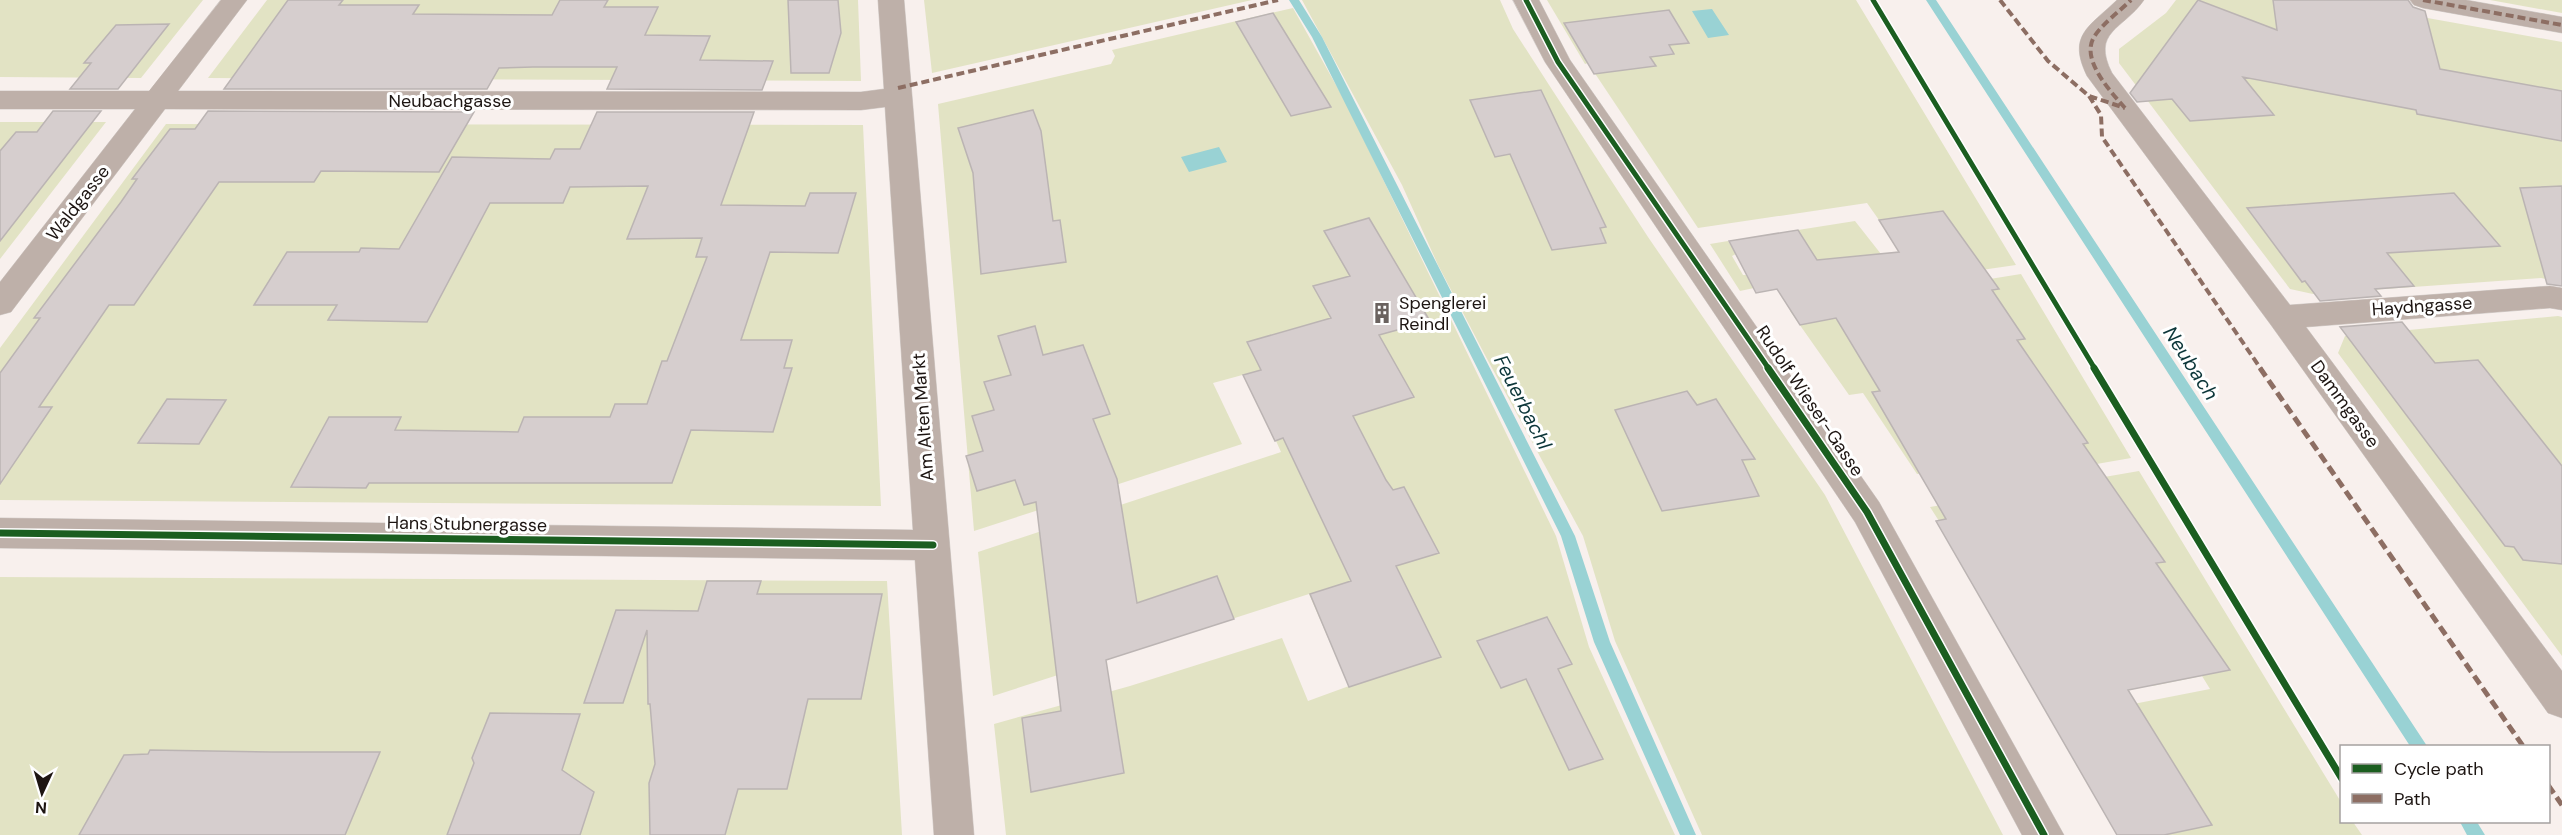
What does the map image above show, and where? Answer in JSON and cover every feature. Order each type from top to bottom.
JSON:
[{"type":"street","name":"Waldgasse","points":[[0,304],[234,0]]},
{"type":"street","name":"Am Alten Markt","points":[[891,0],[954,835]]},
{"type":"street","name":"Rudolf Wieser-Gasse","points":[[1526,0],[1558,62],[1867,512],[2044,835]]},
{"type":"street","name":"Dammgasse","points":[[2131,0],[2093,38],[2091,57],[2100,76],[2282,316],[2562,701]]},
{"type":"street","points":[[2423,0],[2562,25]]},
{"type":"street","name":"Neubachgasse","points":[[0,100],[861,101],[899,96]]},
{"type":"street","name":"Haydngasse","points":[[2282,316],[2550,297],[2562,299]]},
{"type":"street","name":"Hans Stubnergasse","points":[[0,533],[933,545]]},
{"type":"green space","points":[[0,0],[203,0],[141,78],[0,77]]},
{"type":"green space","points":[[267,0],[858,0],[861,81],[208,78]]},
{"type":"green space","points":[[924,0],[1252,0],[932,73]]},
{"type":"green space","points":[[1302,0],[1500,0],[1513,29],[1648,237],[1825,495],[2003,835],[1702,835],[1615,641],[1583,536],[1486,357],[1438,265],[1402,185]]},
{"type":"green space","points":[[1547,0],[1856,0],[2016,265],[1926,278],[1920,269],[1978,260],[1943,211],[1879,220],[1867,203],[1698,228],[1588,63],[1585,64]]},
{"type":"green space","points":[[2176,0],[2327,0],[2562,42],[2562,282],[2541,278],[2313,294],[2290,289],[2119,63],[2119,49],[2166,13]]},
{"type":"green space","points":[[2490,0],[2562,0],[2562,13]]},
{"type":"green space","points":[[1293,8],[1346,103],[1556,536],[1589,647],[1675,835],[1006,835],[994,724],[1130,686],[1282,638],[1308,701],[1349,686],[1309,594],[993,696],[978,552],[1281,452],[1246,374],[1213,383],[1242,444],[974,531],[938,104],[1111,64],[1115,56],[1112,50]]},
{"type":"green space","points":[[0,122],[106,122],[0,259]]},
{"type":"green space","points":[[166,124],[863,125],[881,506],[0,500],[0,348]]},
{"type":"green space","points":[[1855,221],[1903,282],[1826,276],[1798,230]]},
{"type":"green space","points":[[1728,241],[1736,254],[1732,256],[1754,288],[1740,291],[1710,244]]},
{"type":"green space","points":[[2021,274],[2131,458],[1971,486],[1934,471],[1917,474],[1863,393],[1849,395],[1790,311]]},
{"type":"green space","points":[[2562,317],[2562,656],[2338,353],[2345,336]]},
{"type":"green space","points":[[2139,471],[2340,800],[2340,823],[2354,823],[2362,835],[2164,835],[2212,825],[2151,727],[2067,717],[2210,689],[2202,676],[2152,686],[2141,669],[1939,521],[1930,507]]},
{"type":"green space","points":[[0,577],[887,581],[902,835],[0,835]]},
{"type":"water","points":[[1712,9],[1729,35],[1708,38],[1692,11]]},
{"type":"water","points":[[1219,147],[1227,162],[1189,172],[1181,157]]},
{"type":"building","points":[[288,0],[343,0],[339,5],[419,5],[413,14],[552,15],[560,0],[608,0],[604,7],[658,7],[645,35],[710,36],[700,60],[773,61],[762,90],[607,89],[617,67],[499,68],[487,89],[224,89]]},
{"type":"building","points":[[788,0],[838,0],[841,33],[829,73],[791,73]]},
{"type":"building","points":[[2198,0],[2277,30],[2273,0],[2408,0],[2413,7],[2425,11],[2440,69],[2562,91],[2562,141],[2417,114],[2416,110],[2243,77],[2274,115],[2190,121],[2172,99],[2137,102],[2130,93]]},
{"type":"building","points":[[1669,10],[1689,43],[1669,45],[1674,54],[1650,57],[1656,66],[1594,74],[1564,23]]},
{"type":"building","points":[[1273,13],[1331,107],[1291,116],[1236,22]]},
{"type":"building","points":[[169,24],[118,89],[70,89],[91,63],[84,63],[116,25]]},
{"type":"building","points":[[1541,90],[1606,227],[1600,228],[1606,243],[1552,250],[1510,154],[1495,157],[1470,100]]},
{"type":"building","points":[[1033,110],[1041,131],[1053,221],[1060,220],[1066,262],[981,274],[973,173],[958,128]]},
{"type":"building","points":[[53,111],[101,111],[0,241],[0,151],[16,132],[37,132]]},
{"type":"building","points":[[208,111],[474,112],[439,172],[321,171],[314,182],[219,182],[134,305],[109,305],[39,407],[52,407],[0,484],[0,373],[40,318],[34,318],[121,202],[137,179],[132,179],[170,129],[195,129]]},
{"type":"building","points":[[597,112],[754,112],[721,205],[805,206],[810,193],[856,193],[838,253],[770,252],[741,340],[792,340],[784,368],[792,368],[773,432],[691,430],[672,483],[369,483],[366,488],[291,487],[329,417],[401,417],[395,430],[518,432],[524,417],[610,417],[615,404],[647,404],[662,361],[667,361],[707,257],[696,257],[702,238],[627,239],[648,186],[570,187],[563,203],[490,203],[427,322],[328,320],[337,305],[254,305],[287,252],[359,252],[361,248],[399,249],[452,157],[550,159],[555,149],[580,149]]},
{"type":"building","points":[[2562,186],[2562,286],[2547,284],[2520,188]]},
{"type":"building","points":[[2454,193],[2500,246],[2387,253],[2414,286],[2375,289],[2381,296],[2320,301],[2305,281],[2302,282],[2247,208]]},
{"type":"building","points":[[1943,211],[1999,289],[1992,290],[2025,339],[2017,340],[2088,443],[2083,444],[2165,562],[2156,563],[2230,670],[2128,690],[2212,825],[2164,835],[2117,835],[1936,521],[1946,519],[1872,392],[1880,391],[1836,318],[1800,325],[1777,289],[1756,293],[1729,241],[1798,230],[1817,260],[1899,252],[1879,220]]},
{"type":"building","points":[[1369,218],[1430,321],[1379,335],[1414,397],[1353,416],[1386,480],[1393,490],[1404,487],[1439,553],[1396,566],[1441,657],[1349,687],[1310,594],[1351,581],[1283,438],[1275,441],[1243,375],[1261,370],[1247,342],[1331,318],[1313,286],[1350,276],[1324,231]]},
{"type":"building","points":[[2402,322],[2435,363],[2478,360],[2562,466],[2562,564],[2523,560],[2514,547],[2505,546],[2340,327]]},
{"type":"building","points":[[1035,326],[1043,355],[1083,345],[1110,414],[1093,419],[1117,479],[1137,603],[1217,576],[1234,619],[1106,660],[1124,773],[1031,792],[1022,718],[1061,711],[1036,502],[1024,505],[1015,480],[977,491],[966,456],[983,451],[972,416],[994,410],[984,382],[1011,375],[998,336]]},
{"type":"building","points":[[1687,391],[1697,405],[1716,399],[1755,459],[1742,460],[1759,496],[1662,511],[1615,410]]},
{"type":"building","points":[[167,399],[226,400],[199,444],[138,443]]},
{"type":"building","points":[[707,581],[761,581],[757,594],[882,594],[861,699],[808,699],[787,789],[738,789],[725,835],[650,835],[649,783],[655,764],[650,704],[648,704],[647,630],[623,703],[584,703],[616,610],[698,611]]},
{"type":"building","points":[[1547,617],[1572,664],[1558,669],[1603,759],[1569,770],[1526,679],[1501,688],[1477,641]]},
{"type":"building","points":[[490,713],[580,714],[562,770],[594,792],[580,835],[447,835],[474,763],[472,758]]},
{"type":"building","points":[[150,750],[380,752],[345,835],[79,835],[124,755],[148,754]]},
{"type":"waterway","name":"Feuerbachl","points":[[1294,0],[1317,37],[1568,536],[1602,642],[1688,835]]},
{"type":"waterway","name":"Neubach","points":[[1931,0],[2418,745]]},
{"type":"waterway","name":"Neubach","points":[[2469,823],[2477,835]]},
{"type":"marked path","points":[[898,88],[1278,0]]},
{"type":"marked path","points":[[2000,0],[2048,61],[2089,96],[2125,108]]},
{"type":"marked path","points":[[2125,108],[2099,76],[2091,57],[2091,47],[2093,38],[2131,0]]},
{"type":"marked path","points":[[2423,0],[2562,25]]},
{"type":"marked path","points":[[2089,96],[2101,115],[2102,137],[2522,745]]},
{"type":"marked path","points":[[2550,788],[2562,805]]},
{"type":"cycle path","points":[[1526,0],[1558,62],[1867,512],[2044,835]]},
{"type":"cycle path","points":[[1873,0],[2340,776]]},
{"type":"cycle path","points":[[0,533],[933,545]]},
{"type":"place","name":"Spenglerei Reindl","points":[[1382,313]]}]
